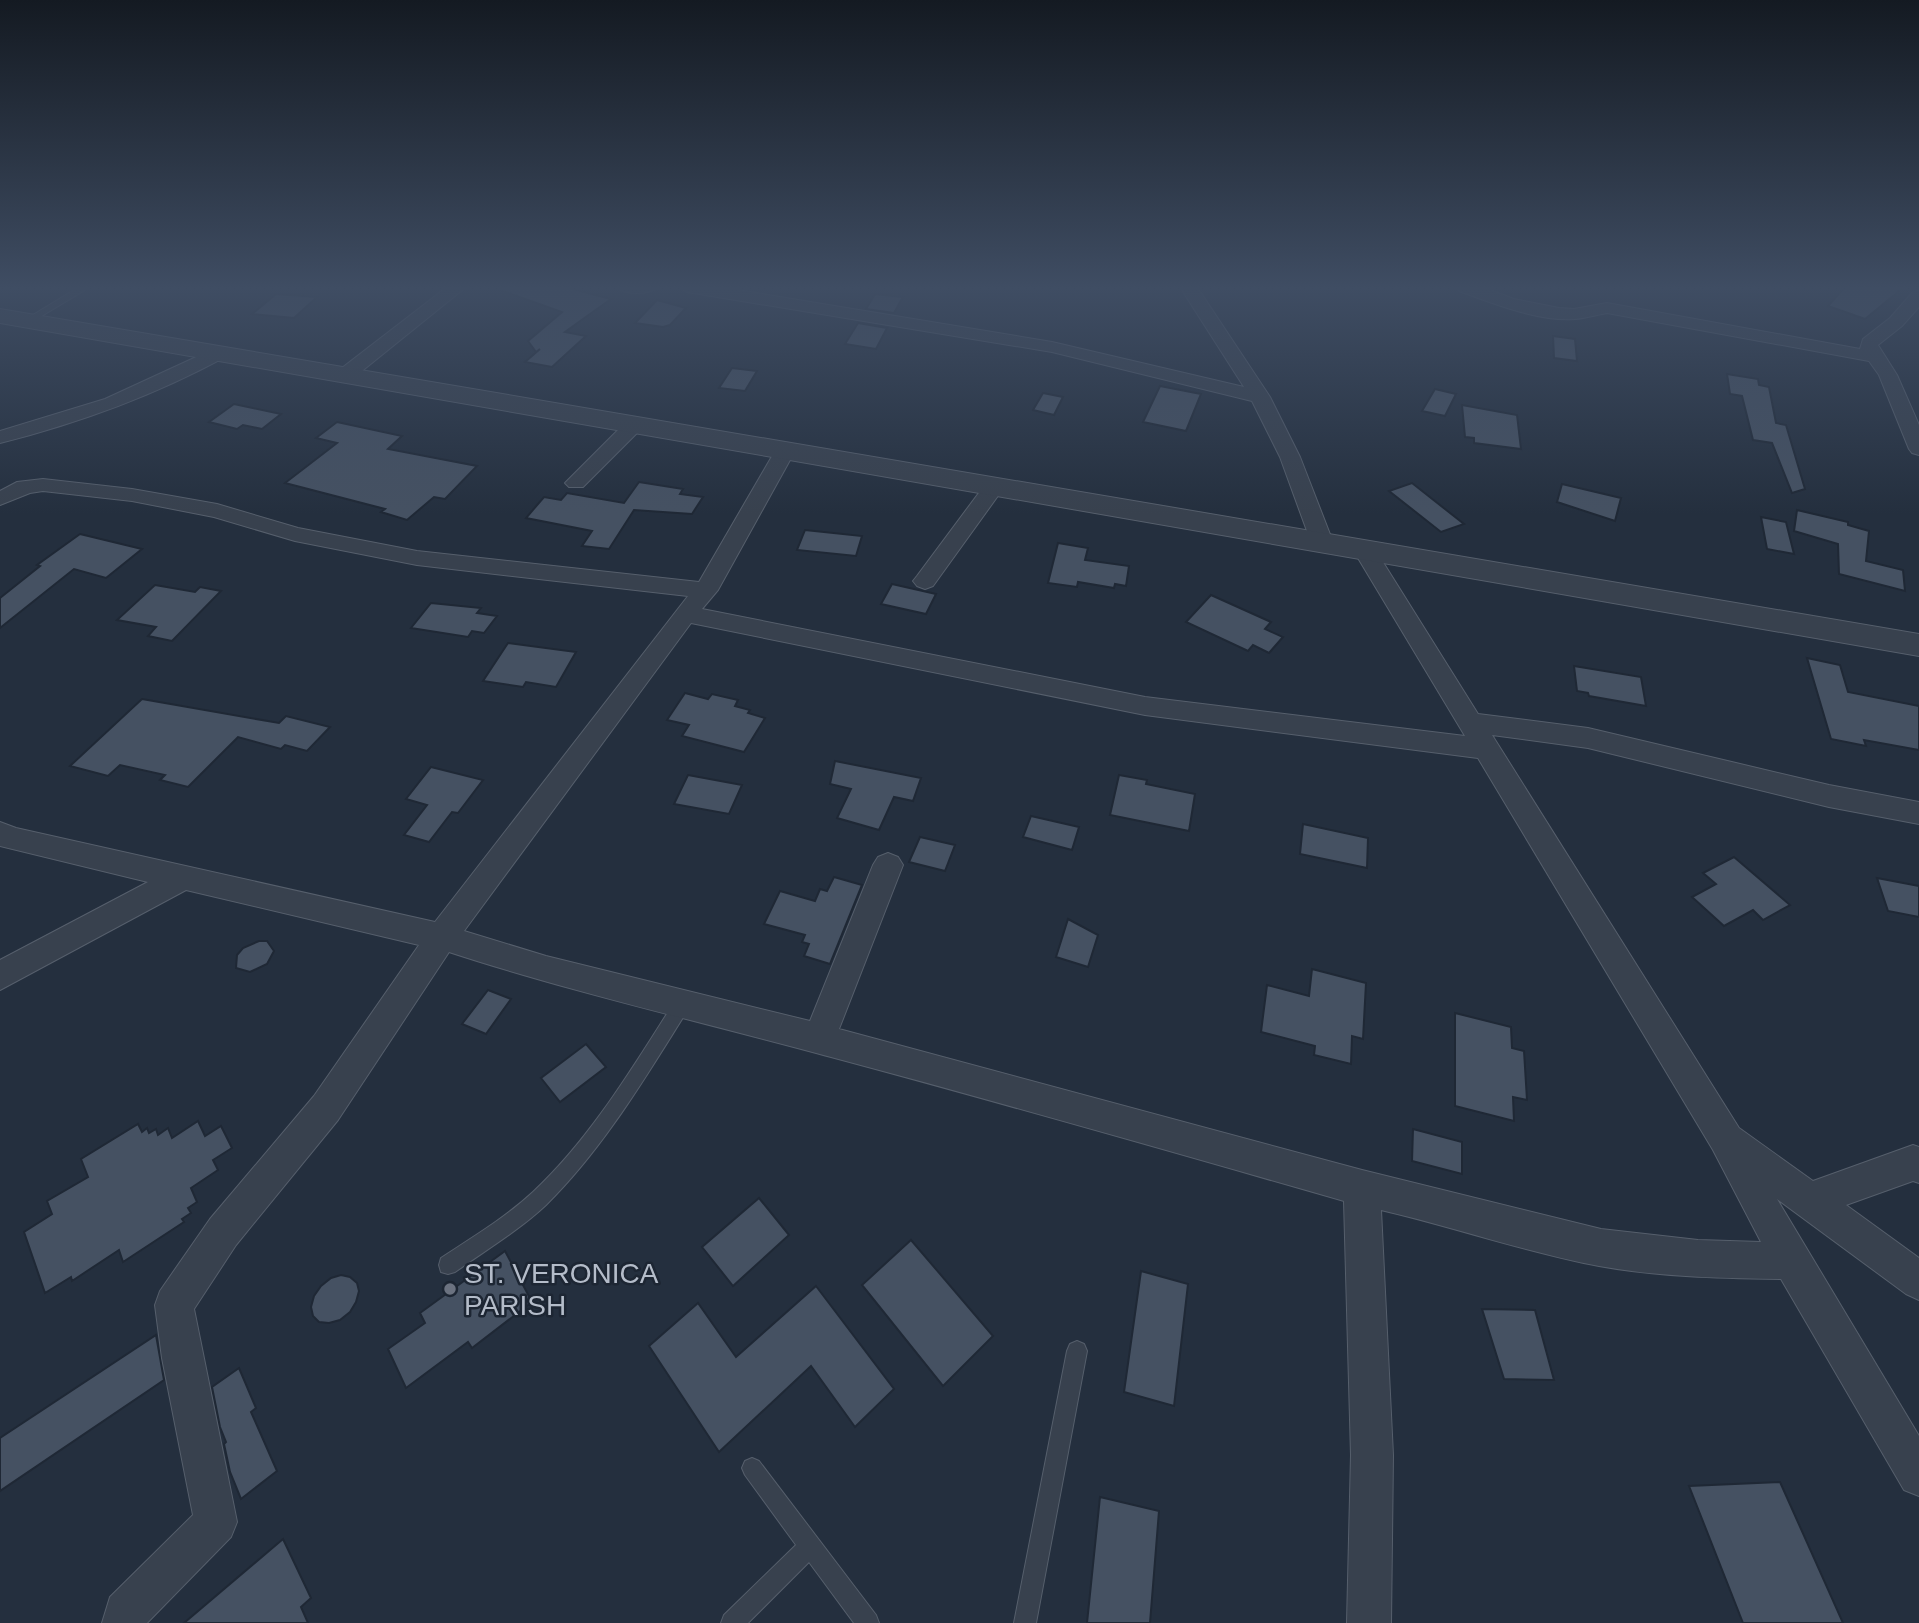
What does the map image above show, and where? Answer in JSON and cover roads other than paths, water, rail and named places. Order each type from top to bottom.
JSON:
[{"type":"street","points":[[0,437],[73,418],[177,376],[202,363]]},
{"type":"street","points":[[271,363],[1919,645]]},
{"type":"street","points":[[345,375],[361,363]]},
{"type":"street","points":[[1117,363],[1260,397]]},
{"type":"street","points":[[1238,363],[1260,397],[1290,457],[1322,542]]},
{"type":"street","points":[[1880,363],[1888,375],[1919,449]]},
{"type":"street","points":[[576,483],[634,425]]},
{"type":"street","points":[[124,1623],[126,1613],[216,1522],[182,1358],[174,1305],[223,1232],[326,1108],[442,937],[685,614],[706,590],[785,451]]},
{"type":"street","points":[[0,499],[24,487],[43,485],[132,495],[217,511],[295,534],[417,558],[706,590]]},
{"type":"street","points":[[925,581],[994,486]]},
{"type":"street","points":[[1363,548],[1725,1138],[1791,1261],[1919,1475]]},
{"type":"street","points":[[685,614],[1145,706],[1477,736],[1588,738],[1829,796],[1919,813]]},
{"type":"street","points":[[0,833],[10,838],[442,937],[546,970],[819,1038],[1525,1231],[1601,1248],[1698,1259],[1791,1261]]},
{"type":"street","points":[[819,1038],[888,865]]},
{"type":"street","points":[[0,976],[184,877]]},
{"type":"street","points":[[1725,1138],[1919,1281]]},
{"type":"street","points":[[1811,1200],[1913,1163],[1919,1165]]},
{"type":"street","points":[[1362,1188],[1371,1455],[1370,1623]]},
{"type":"lane","points":[[448,1265],[515,1220],[560,1178],[631,1083],[683,1003]]},
{"type":"lane","points":[[1025,1623],[1077,1351]]},
{"type":"lane","points":[[752,1468],[868,1623]]},
{"type":"lane","points":[[732,1623],[810,1546]]},
{"type":"place","name":"ST. VERONICA PARISH","points":[[450,1289]]}]
